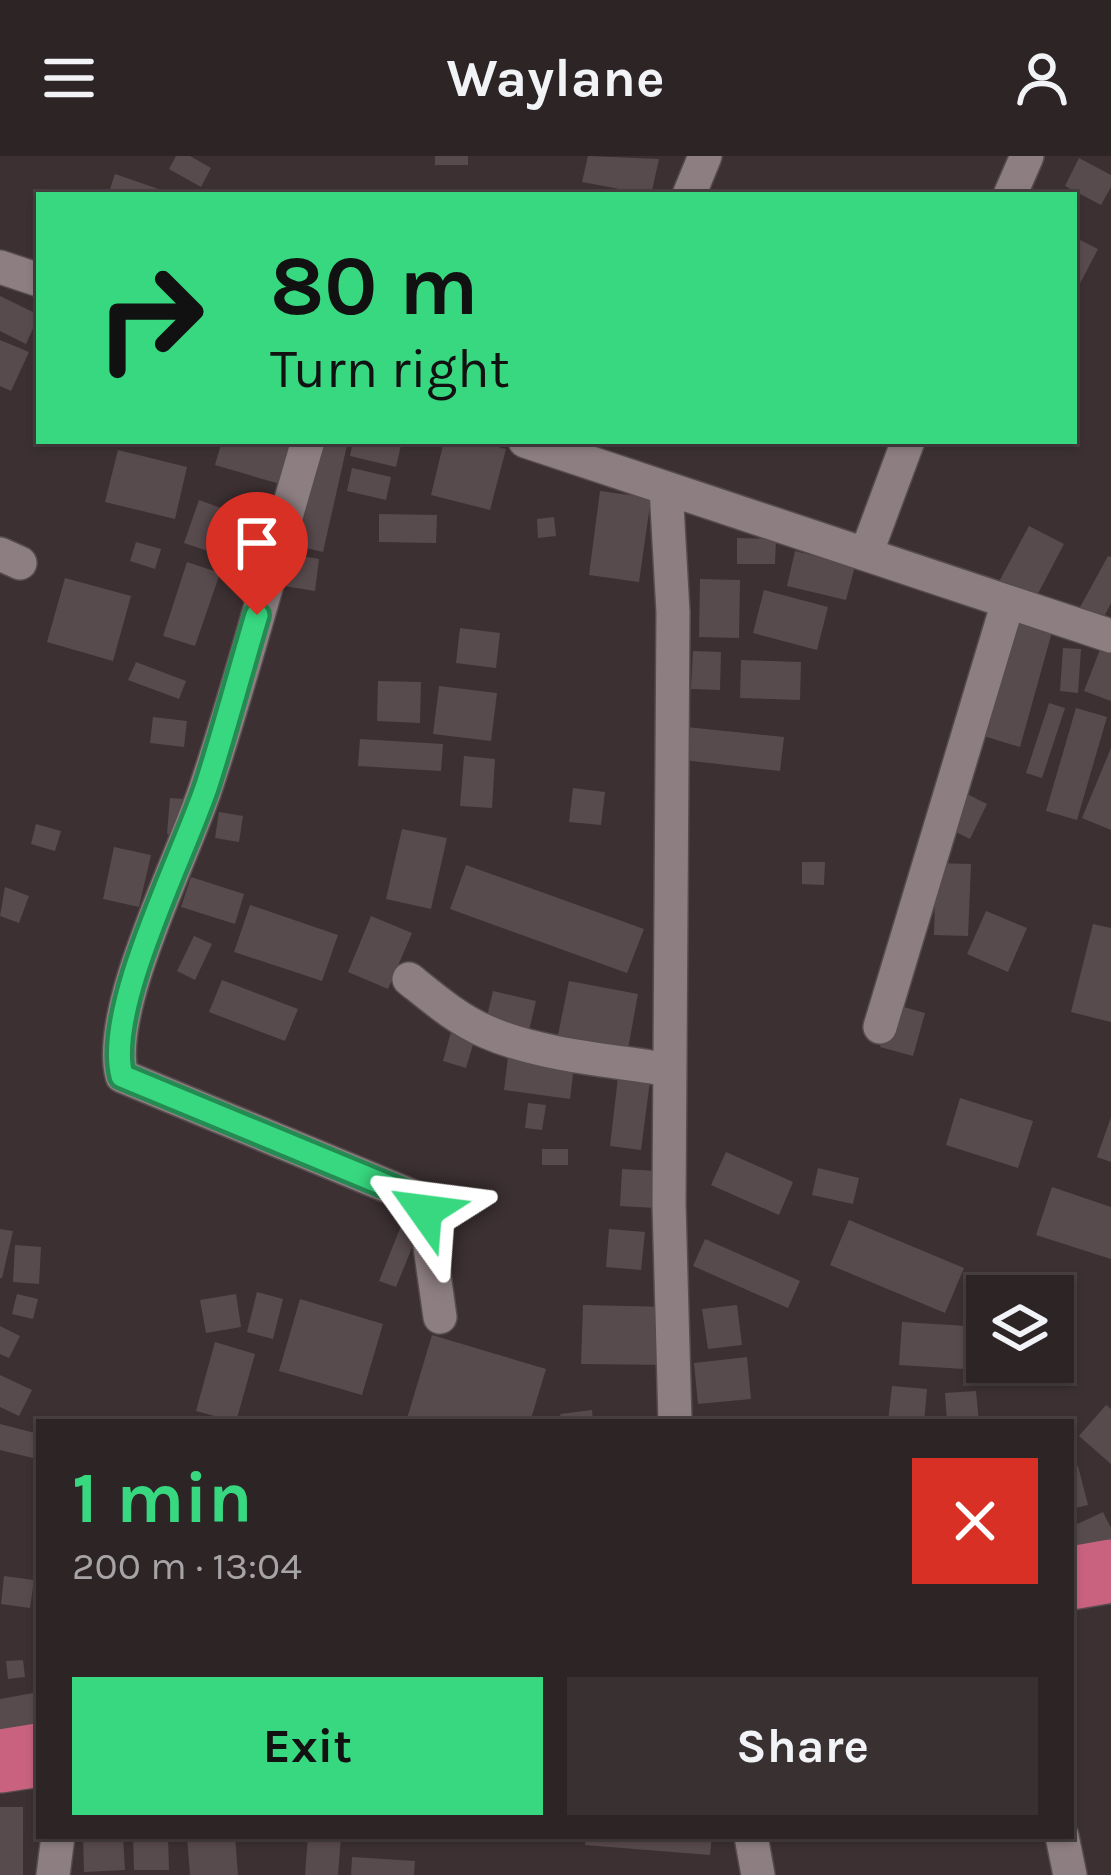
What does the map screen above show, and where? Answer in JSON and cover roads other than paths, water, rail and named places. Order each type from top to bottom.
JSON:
[{"type":"highway","points":[[1074,1577],[1111,1571]]},
{"type":"highway","points":[[0,1761],[36,1755]]},
{"type":"street","points":[[690,192],[705,156]]},
{"type":"street","points":[[1011,192],[1027,156]]},
{"type":"street","points":[[0,267],[36,279]]},
{"type":"street","points":[[307,444],[206,789],[143,949],[116,1053],[122,1076],[419,1199],[425,1211],[440,1317]]},
{"type":"street","points":[[544,444],[588,451],[666,488],[1111,636]]},
{"type":"street","points":[[866,554],[907,444]]},
{"type":"street","points":[[666,488],[673,612],[669,1204],[675,1419]]},
{"type":"street","points":[[880,1027],[1008,602]]},
{"type":"street","points":[[409,980],[452,1013],[489,1033],[537,1047],[670,1070]]},
{"type":"street","points":[[53,1875],[58,1839]]},
{"type":"street","points":[[752,1839],[758,1875]]},
{"type":"street","points":[[1063,1839],[1070,1875]]}]
